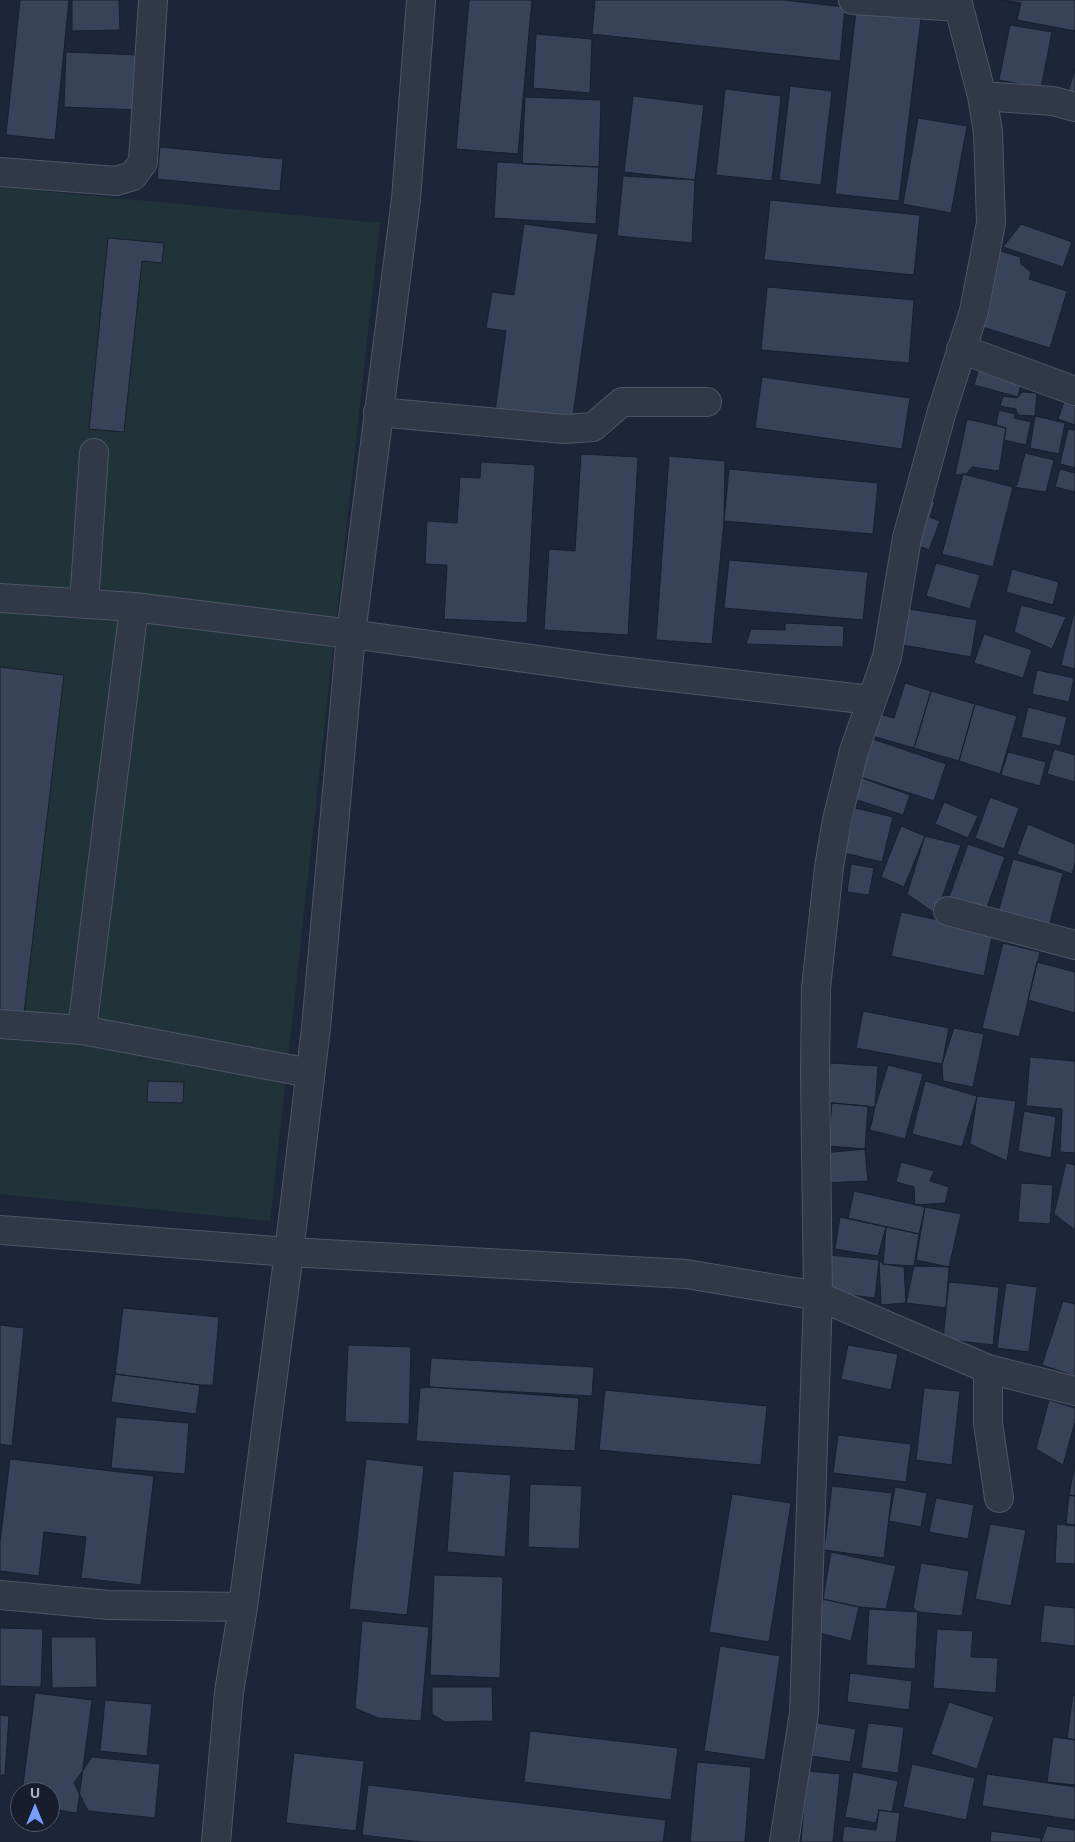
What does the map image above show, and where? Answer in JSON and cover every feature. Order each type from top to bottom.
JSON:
[{"type":"street","points":[[0,172],[116,181],[134,176],[143,162],[153,0]]},
{"type":"street","points":[[216,1842],[229,1692],[243,1607],[290,1252],[310,1073],[351,634],[406,199],[421,0]]},
{"type":"street","points":[[784,1842],[804,1713],[818,1296],[814,1073],[816,988],[829,867],[837,820],[854,751],[887,657],[907,538],[961,349],[974,311],[991,223],[988,132],[982,96],[958,4],[853,0]]},
{"type":"street","points":[[982,96],[1053,101],[1075,107]]},
{"type":"street","points":[[961,349],[1075,390]]},
{"type":"street","points":[[378,412],[564,429],[593,427],[622,402],[707,402]]},
{"type":"street","points":[[84,604],[94,453]]},
{"type":"street","points":[[0,598],[134,607],[351,634],[611,670],[871,700]]},
{"type":"street","points":[[82,1030],[134,607]]},
{"type":"street","points":[[948,911],[1075,945]]},
{"type":"street","points":[[0,1024],[82,1030],[310,1073]]},
{"type":"street","points":[[0,1230],[290,1252],[686,1274],[818,1296],[988,1369],[1075,1391]]},
{"type":"street","points":[[988,1369],[988,1424],[999,1498]]},
{"type":"street","points":[[0,1595],[109,1605],[243,1607]]},
{"type":"shaded area","points":[[0,187],[380,223],[270,1221],[0,1194]]},
{"type":"building","points":[[20,0],[69,0],[55,140],[6,135]]},
{"type":"building","points":[[72,0],[119,0],[120,30],[72,31]]},
{"type":"building","points":[[469,0],[532,0],[518,154],[456,149]]},
{"type":"building","points":[[595,0],[783,0],[845,7],[840,61],[592,34]]},
{"type":"building","points":[[1000,0],[1075,0],[1075,31],[1017,20],[1021,3]]},
{"type":"building","points":[[856,11],[921,18],[899,201],[835,194]]},
{"type":"building","points":[[1010,25],[1052,32],[1041,88],[999,80]]},
{"type":"building","points":[[536,34],[592,39],[590,93],[533,88]]},
{"type":"building","points":[[66,52],[139,55],[138,110],[64,107]]},
{"type":"building","points":[[1075,69],[1075,100],[1066,98]]},
{"type":"building","points":[[790,86],[832,91],[821,185],[779,180]]},
{"type":"building","points":[[725,89],[781,96],[772,181],[716,175]]},
{"type":"building","points":[[633,96],[704,105],[695,180],[624,172]]},
{"type":"building","points":[[525,97],[601,100],[599,167],[522,164]]},
{"type":"building","points":[[918,118],[967,126],[951,213],[903,204]]},
{"type":"building","points":[[160,147],[283,159],[280,191],[157,179]]},
{"type":"building","points":[[497,162],[599,167],[596,224],[494,218]]},
{"type":"building","points":[[623,176],[695,180],[692,243],[617,236]]},
{"type":"building","points":[[770,200],[920,215],[914,275],[764,260]]},
{"type":"building","points":[[524,224],[598,234],[572,423],[495,412],[506,331],[486,328],[492,292],[514,295]]},
{"type":"building","points":[[1021,224],[1072,242],[1063,267],[1003,247]]},
{"type":"building","points":[[108,238],[164,243],[162,263],[142,261],[124,432],[89,429]]},
{"type":"building","points":[[1000,251],[1020,257],[1021,264],[1031,272],[1029,279],[1067,291],[1050,348],[979,326]]},
{"type":"building","points":[[767,287],[914,300],[909,363],[761,350]]},
{"type":"building","points":[[981,362],[1023,375],[1018,397],[974,385]]},
{"type":"building","points":[[762,377],[910,398],[902,449],[755,428]]},
{"type":"building","points":[[1022,392],[1037,393],[1035,416],[1018,415],[1016,409],[1000,406],[1003,396],[1017,398]]},
{"type":"building","points":[[1067,393],[1075,395],[1075,425],[1058,419]]},
{"type":"building","points":[[999,410],[1015,414],[1014,418],[1031,422],[1026,445],[1004,440],[1006,428],[996,425]]},
{"type":"building","points":[[1035,416],[1065,423],[1059,454],[1030,448]]},
{"type":"building","points":[[967,419],[1006,428],[999,471],[972,467],[966,474],[955,475]]},
{"type":"building","points":[[1068,429],[1075,430],[1075,468],[1060,464]]},
{"type":"building","points":[[1025,453],[1054,460],[1046,492],[1013,487],[1017,485]]},
{"type":"building","points":[[581,454],[638,457],[628,635],[544,630],[549,549],[575,551]]},
{"type":"building","points":[[669,456],[725,461],[724,521],[712,644],[656,640]]},
{"type":"building","points":[[481,462],[535,465],[527,623],[444,619],[447,565],[425,564],[427,521],[457,523],[460,477],[480,478]]},
{"type":"building","points":[[729,469],[878,483],[873,534],[724,521]]},
{"type":"building","points":[[1060,469],[1075,473],[1075,492],[1055,487]]},
{"type":"building","points":[[963,474],[1013,487],[993,567],[942,554]]},
{"type":"building","points":[[926,499],[935,502],[930,517],[940,521],[929,550],[911,543]]},
{"type":"building","points":[[729,560],[868,572],[863,620],[724,608]]},
{"type":"building","points":[[936,563],[980,575],[970,609],[926,596]]},
{"type":"building","points":[[1012,569],[1059,582],[1053,605],[1006,592]]},
{"type":"building","points":[[1021,605],[1066,617],[1052,649],[1014,632]]},
{"type":"building","points":[[909,609],[977,620],[971,657],[903,645]]},
{"type":"building","points":[[1075,609],[1075,669],[1061,665]]},
{"type":"building","points":[[785,623],[844,626],[843,647],[746,644],[751,629],[785,630]]},
{"type":"building","points":[[984,634],[1032,650],[1023,678],[974,663]]},
{"type":"building","points":[[0,667],[64,675],[24,1013],[0,1010]]},
{"type":"building","points":[[1037,670],[1074,678],[1069,702],[1032,694]]},
{"type":"building","points":[[905,683],[931,691],[914,748],[869,735],[876,713],[894,718]]},
{"type":"building","points":[[931,691],[975,704],[959,761],[914,748]]},
{"type":"building","points":[[975,704],[1017,716],[1000,774],[959,761]]},
{"type":"building","points":[[1028,707],[1067,717],[1060,746],[1021,737]]},
{"type":"building","points":[[867,737],[946,764],[934,801],[854,775]]},
{"type":"building","points":[[1054,749],[1075,755],[1075,782],[1047,774]]},
{"type":"building","points":[[1008,752],[1046,762],[1040,786],[1001,775]]},
{"type":"building","points":[[856,776],[910,795],[903,815],[849,797]]},
{"type":"building","points":[[990,797],[1019,808],[1004,849],[975,838]]},
{"type":"building","points":[[944,802],[978,816],[968,838],[935,824]]},
{"type":"building","points":[[855,808],[893,817],[882,862],[844,853]]},
{"type":"building","points":[[1028,824],[1075,844],[1075,863],[1072,874],[1017,854]]},
{"type":"building","points":[[901,826],[925,836],[904,887],[881,877]]},
{"type":"building","points":[[925,836],[961,845],[936,914],[907,894]]},
{"type":"building","points":[[968,844],[1005,857],[985,913],[948,900]]},
{"type":"building","points":[[1013,859],[1063,873],[1047,934],[996,920]]},
{"type":"building","points":[[851,864],[874,868],[869,895],[847,892]]},
{"type":"building","points":[[901,912],[993,932],[984,976],[891,956]]},
{"type":"building","points":[[1003,943],[1040,952],[1019,1037],[982,1028]]},
{"type":"building","points":[[1037,962],[1075,972],[1075,1013],[1028,1000]]},
{"type":"building","points":[[863,1011],[949,1028],[942,1064],[856,1048]]},
{"type":"building","points":[[954,1028],[984,1034],[973,1087],[943,1081],[942,1064]]},
{"type":"building","points":[[1030,1057],[1075,1061],[1075,1153],[1060,1152],[1062,1109],[1026,1106]]},
{"type":"building","points":[[830,1063],[878,1066],[875,1107],[827,1104]]},
{"type":"building","points":[[888,1065],[923,1074],[905,1139],[870,1130]]},
{"type":"building","points":[[148,1081],[184,1082],[183,1103],[147,1102]]},
{"type":"building","points":[[925,1081],[977,1096],[962,1147],[912,1134]]},
{"type":"building","points":[[977,1096],[1016,1101],[1007,1161],[970,1144]]},
{"type":"building","points":[[832,1103],[868,1106],[865,1149],[828,1146]]},
{"type":"building","points":[[1024,1111],[1056,1117],[1051,1158],[1018,1151]]},
{"type":"building","points":[[865,1149],[868,1181],[824,1183],[823,1153]]},
{"type":"building","points":[[901,1162],[934,1171],[930,1181],[949,1187],[945,1203],[915,1205],[914,1187],[896,1182]]},
{"type":"building","points":[[1066,1163],[1075,1165],[1075,1230],[1054,1214]]},
{"type":"building","points":[[1021,1183],[1053,1185],[1050,1224],[1018,1222]]},
{"type":"building","points":[[854,1191],[925,1207],[919,1234],[848,1218]]},
{"type":"building","points":[[925,1207],[961,1214],[949,1267],[916,1260]]},
{"type":"building","points":[[840,1217],[886,1227],[878,1256],[835,1249]]},
{"type":"building","points":[[886,1227],[919,1234],[914,1266],[883,1264]]},
{"type":"building","points":[[830,1255],[879,1260],[875,1298],[825,1292]]},
{"type":"building","points":[[879,1260],[883,1264],[904,1267],[906,1303],[881,1305]]},
{"type":"building","points":[[914,1266],[949,1267],[946,1308],[906,1303]]},
{"type":"building","points":[[949,1282],[999,1287],[993,1345],[943,1339]]},
{"type":"building","points":[[1006,1283],[1037,1287],[1029,1352],[997,1348]]},
{"type":"building","points":[[1063,1301],[1075,1304],[1075,1376],[1042,1365]]},
{"type":"building","points":[[123,1308],[219,1317],[213,1385],[115,1374]]},
{"type":"building","points":[[0,1325],[24,1328],[12,1446],[0,1444]]},
{"type":"building","points":[[348,1345],[411,1347],[409,1424],[345,1422]]},
{"type":"building","points":[[848,1345],[898,1354],[891,1390],[841,1379]]},
{"type":"building","points":[[431,1358],[594,1367],[592,1396],[429,1387]]},
{"type":"building","points":[[115,1374],[200,1385],[196,1414],[111,1402]]},
{"type":"building","points":[[429,1387],[579,1398],[575,1451],[416,1441],[420,1388]]},
{"type":"building","points":[[924,1388],[960,1391],[952,1465],[916,1460]]},
{"type":"building","points":[[605,1390],[767,1406],[761,1465],[599,1450]]},
{"type":"building","points":[[1049,1400],[1075,1408],[1075,1422],[1063,1465],[1036,1449]]},
{"type":"building","points":[[116,1417],[189,1423],[185,1474],[111,1468]]},
{"type":"building","points":[[838,1435],[911,1444],[906,1482],[833,1473]]},
{"type":"building","points":[[10,1459],[154,1476],[141,1585],[81,1578],[86,1537],[44,1532],[39,1576],[0,1571],[0,1542]]},
{"type":"building","points":[[366,1459],[424,1466],[407,1615],[349,1609]]},
{"type":"building","points":[[1075,1464],[1075,1496],[1069,1495]]},
{"type":"building","points":[[453,1471],[511,1475],[505,1557],[447,1552]]},
{"type":"building","points":[[530,1484],[582,1486],[579,1549],[528,1547]]},
{"type":"building","points":[[832,1486],[892,1493],[884,1558],[824,1550]]},
{"type":"building","points":[[895,1487],[927,1493],[921,1527],[889,1521]]},
{"type":"building","points":[[732,1494],[791,1503],[769,1642],[709,1632]]},
{"type":"building","points":[[1069,1495],[1075,1496],[1075,1525],[1066,1524]]},
{"type":"building","points":[[936,1498],[974,1505],[968,1539],[929,1532]]},
{"type":"building","points":[[990,1524],[1026,1530],[1011,1606],[975,1599]]},
{"type":"building","points":[[1057,1524],[1075,1526],[1075,1564],[1055,1563]]},
{"type":"building","points":[[831,1552],[896,1566],[886,1609],[859,1607],[823,1599]]},
{"type":"building","points":[[921,1563],[969,1571],[962,1616],[918,1612],[913,1608]]},
{"type":"building","points":[[434,1575],[503,1577],[500,1678],[430,1675]]},
{"type":"building","points":[[823,1599],[859,1607],[851,1641],[815,1632]]},
{"type":"building","points":[[1044,1605],[1075,1608],[1075,1646],[1040,1642]]},
{"type":"building","points":[[869,1609],[918,1612],[915,1669],[866,1665]]},
{"type":"building","points":[[362,1621],[429,1627],[421,1721],[378,1718],[355,1708]]},
{"type":"building","points":[[0,1628],[43,1629],[41,1687],[0,1686]]},
{"type":"building","points":[[937,1629],[973,1631],[971,1657],[998,1658],[996,1693],[933,1688]]},
{"type":"building","points":[[51,1637],[96,1637],[97,1687],[52,1688]]},
{"type":"building","points":[[720,1646],[780,1656],[765,1760],[704,1751]]},
{"type":"building","points":[[850,1673],[912,1681],[909,1710],[847,1702]]},
{"type":"building","points":[[432,1687],[492,1687],[493,1721],[445,1722],[432,1714]]},
{"type":"building","points":[[35,1693],[92,1700],[77,1813],[60,1810],[60,1782],[23,1782]]},
{"type":"building","points":[[1073,1695],[1075,1696],[1075,1740],[1067,1738]]},
{"type":"building","points":[[105,1700],[152,1704],[147,1756],[100,1751]]},
{"type":"building","points":[[949,1702],[994,1717],[977,1769],[931,1754]]},
{"type":"building","points":[[0,1715],[9,1716],[5,1775],[0,1775]]},
{"type":"building","points":[[811,1722],[856,1729],[850,1762],[805,1755]]},
{"type":"building","points":[[868,1723],[904,1727],[898,1773],[861,1768]]},
{"type":"building","points":[[530,1731],[678,1748],[671,1800],[524,1782]]},
{"type":"building","points":[[1053,1737],[1075,1740],[1075,1785],[1047,1782]]},
{"type":"building","points":[[294,1753],[364,1761],[356,1831],[286,1823]]},
{"type":"building","points":[[92,1757],[160,1764],[155,1818],[88,1811],[74,1783]]},
{"type":"building","points":[[697,1762],[751,1767],[745,1842],[690,1842]]},
{"type":"building","points":[[912,1764],[975,1778],[966,1820],[903,1807]]},
{"type":"building","points":[[807,1771],[840,1774],[833,1842],[801,1842]]},
{"type":"building","points":[[853,1772],[898,1781],[892,1812],[879,1810],[876,1823],[845,1817]]},
{"type":"building","points":[[987,1774],[1075,1787],[1075,1820],[982,1806]]},
{"type":"building","points":[[368,1785],[666,1820],[663,1842],[421,1842],[362,1835]]},
{"type":"building","points":[[879,1810],[900,1813],[896,1842],[842,1842],[844,1826],[876,1830]]},
{"type":"building","points":[[1047,1826],[1075,1830],[1075,1842],[1041,1842]]},
{"type":"building","points":[[991,1831],[1041,1838],[1041,1842],[990,1842]]}]
